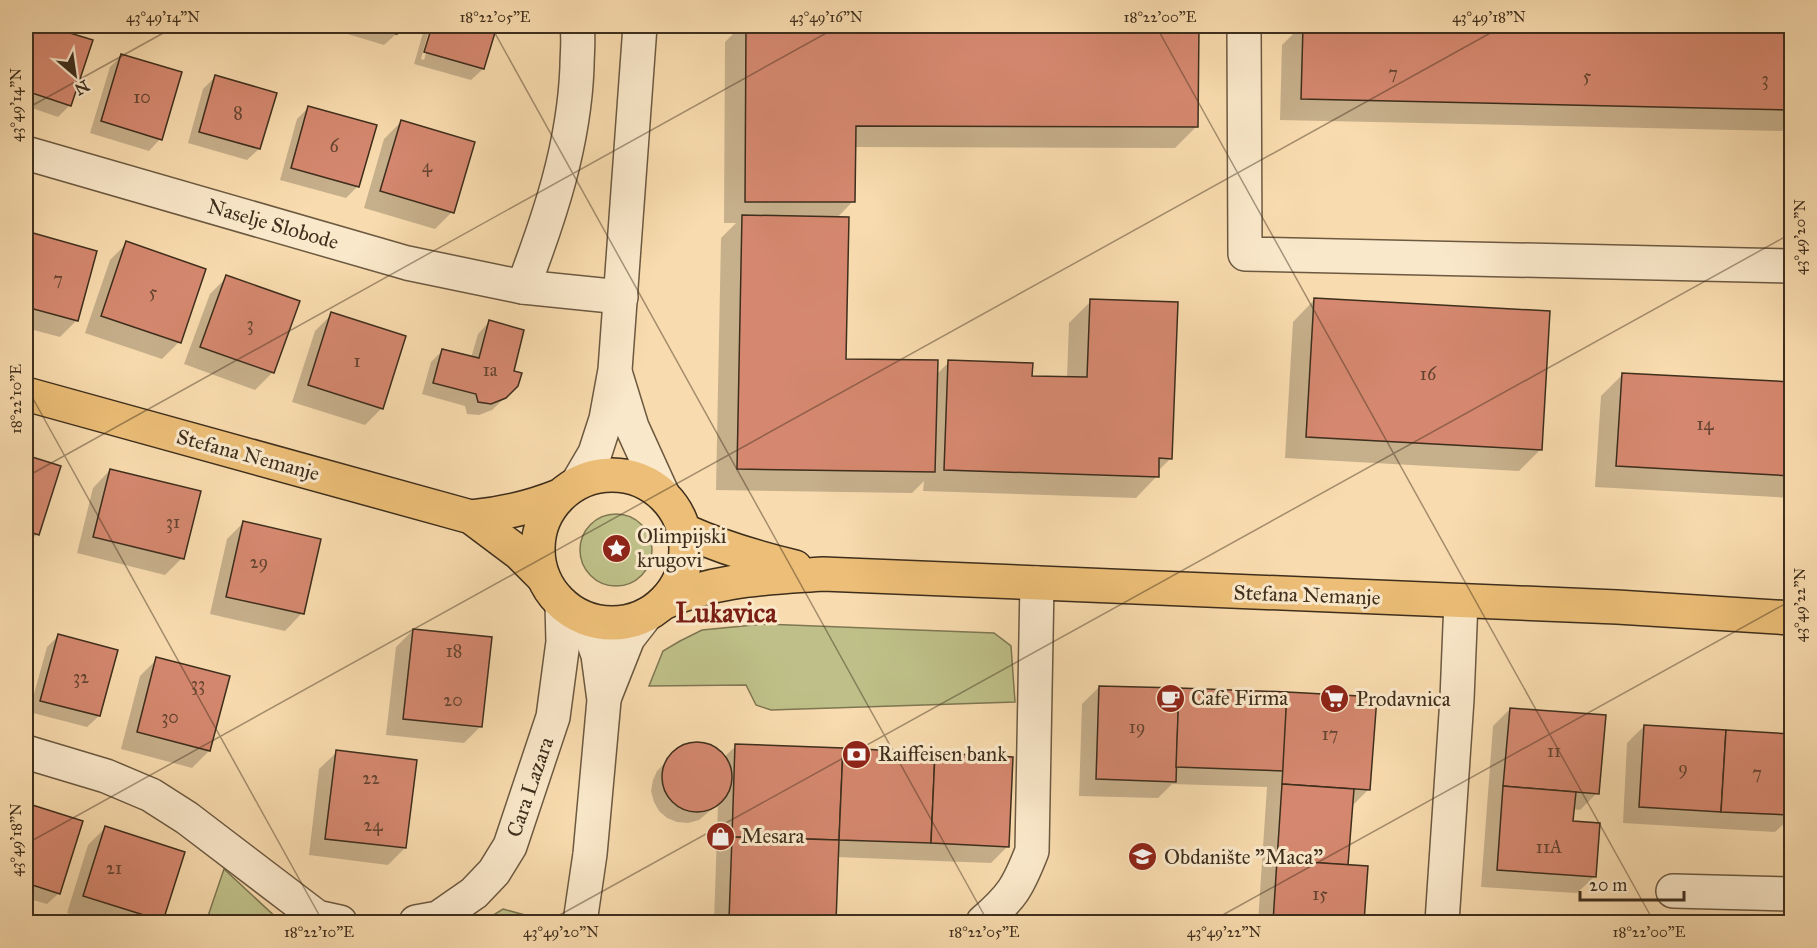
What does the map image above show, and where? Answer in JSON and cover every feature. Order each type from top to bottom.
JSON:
[{"type":"main road","name":"Stefana Nemanje","points":[[26,394],[471,517],[504,514],[532,507],[569,489]]},
{"type":"main road","points":[[599,475],[622,475],[644,481],[662,493],[676,510],[685,531],[687,550],[684,570],[676,588],[654,609],[630,621],[613,623],[595,621],[571,610],[551,592],[543,577],[538,556],[539,535],[546,514],[569,489],[599,475]]},
{"type":"main road","name":"Stefana Nemanje","points":[[471,517],[519,553],[543,577]]},
{"type":"main road","name":"Stefana Nemanje","points":[[685,531],[709,542],[752,556],[823,574]]},
{"type":"main road","name":"Stefana Nemanje","points":[[654,609],[687,592],[710,587],[753,580],[823,574],[1617,607],[1791,618]]},
{"type":"street","points":[[523,287],[549,220],[566,158],[576,89],[577,26]]},
{"type":"street","points":[[569,489],[595,453],[606,419],[615,370],[640,26]]},
{"type":"street","points":[[1244,26],[1245,254],[1791,266]]},
{"type":"street","name":"Naselje Slobode","points":[[26,153],[407,263],[523,287],[621,297]]},
{"type":"street","points":[[615,370],[632,427],[662,493]]},
{"type":"street","points":[[983,922],[1006,902],[1018,886],[1032,851],[1037,583]]},
{"type":"street","points":[[1442,922],[1461,601]]},
{"type":"street","points":[[604,700],[628,638],[654,609]]},
{"type":"street","points":[[571,610],[591,635],[598,655],[604,700],[590,854],[580,922]]},
{"type":"street","name":"Cara Lazara","points":[[416,922],[438,918],[474,893],[494,872],[510,846],[553,717],[563,642],[571,610]]},
{"type":"street","points":[[26,752],[106,776],[152,795],[187,818],[317,917],[340,922]]},
{"type":"street","points":[[1673,891],[1791,894]]},
{"type":"green space","points":[[616,514],[630,517],[642,524],[649,536],[652,550],[649,564],[642,576],[630,583],[616,586],[602,583],[590,576],[583,564],[580,550],[583,536],[590,524],[602,517]]},
{"type":"green space","points":[[764,624],[994,633],[1011,646],[1015,702],[771,710],[756,705],[746,685],[649,686],[663,651],[680,641],[702,630]]},
{"type":"green space","points":[[224,869],[281,922],[206,922]]},
{"type":"green space","points":[[503,909],[525,915],[536,922],[482,922]]},
{"type":"building","points":[[34,26],[47,26],[93,40],[71,106],[26,91],[26,52]]},
{"type":"building","points":[[368,26],[400,26],[397,34]]},
{"type":"building","points":[[432,26],[497,26],[484,69],[424,52]]},
{"type":"building","points":[[746,26],[1199,26],[1198,127],[856,126],[855,202],[745,202]]},
{"type":"building","points":[[1303,26],[1487,26],[1792,32],[1792,110],[1301,99]]},
{"type":"building","points":[[121,54],[182,72],[162,140],[101,121]]},
{"type":"building","points":[[215,75],[277,93],[260,149],[199,132]]},
{"type":"building","points":[[308,106],[377,125],[359,187],[291,168]]},
{"type":"building","points":[[401,120],[475,142],[454,213],[380,191]]},
{"type":"building","points":[[742,215],[849,217],[846,359],[938,360],[935,472],[737,469]]},
{"type":"building","points":[[26,231],[97,251],[78,321],[26,307]]},
{"type":"building","points":[[126,241],[206,269],[181,343],[101,316]]},
{"type":"building","points":[[226,275],[300,301],[274,373],[200,347]]},
{"type":"building","points":[[1314,298],[1550,311],[1542,450],[1306,437]]},
{"type":"building","points":[[1090,299],[1178,302],[1172,459],[1159,458],[1159,477],[944,470],[948,360],[1033,363],[1032,376],[1087,377]]},
{"type":"building","points":[[331,312],[406,336],[383,409],[308,385]]},
{"type":"building","points":[[489,320],[524,330],[514,371],[522,373],[518,386],[506,398],[491,404],[478,402],[476,394],[433,383],[442,349],[479,358]]},
{"type":"building","points":[[1622,373],[1792,382],[1792,476],[1616,466]]},
{"type":"building","points":[[29,456],[61,466],[39,535],[26,531],[26,466]]},
{"type":"building","points":[[110,469],[201,491],[184,559],[93,537]]},
{"type":"building","points":[[243,521],[321,539],[304,614],[226,597]]},
{"type":"building","points":[[413,629],[492,637],[482,727],[403,719]]},
{"type":"building","points":[[58,634],[118,650],[100,716],[40,701]]},
{"type":"building","points":[[156,657],[230,676],[210,751],[137,732]]},
{"type":"building","points":[[1099,686],[1179,688],[1176,782],[1096,779]]},
{"type":"building","points":[[1179,688],[1287,692],[1284,771],[1176,767]]},
{"type":"building","points":[[1287,692],[1377,697],[1370,790],[1282,784]]},
{"type":"building","points":[[1510,708],[1606,715],[1599,794],[1503,786]]},
{"type":"building","points":[[1644,725],[1726,730],[1721,812],[1639,807]]},
{"type":"building","points":[[1726,730],[1792,734],[1792,815],[1721,812]]},
{"type":"building","points":[[697,742],[716,748],[726,758],[732,777],[726,796],[716,806],[697,812],[678,806],[668,796],[662,777],[668,758],[678,748]]},
{"type":"building","points":[[735,744],[843,748],[839,840],[732,837]]},
{"type":"building","points":[[843,748],[935,753],[931,843],[839,840]]},
{"type":"building","points":[[336,750],[417,760],[406,848],[325,839]]},
{"type":"building","points":[[935,753],[1013,757],[1009,847],[931,843]]},
{"type":"building","points":[[1282,784],[1354,789],[1348,865],[1277,860]]},
{"type":"building","points":[[1503,786],[1576,792],[1573,821],[1600,823],[1596,877],[1497,870]]},
{"type":"building","points":[[26,803],[83,821],[60,894],[26,883]]},
{"type":"building","points":[[105,826],[185,852],[163,921],[83,896]]},
{"type":"building","points":[[732,837],[839,840],[836,922],[729,919]]},
{"type":"building","points":[[1277,860],[1368,866],[1364,922],[1273,922]]},
{"type":"building","points":[[729,919],[783,921],[832,922],[729,922]]},
{"type":"place","name":"Olimpijski krugovi","points":[[616,548]]},
{"type":"place","name":"Cafe Firma","points":[[1170,698]]},
{"type":"place","name":"Prodavnica","points":[[1335,699]]},
{"type":"place","name":"Raiffeisen bank","points":[[857,754]]},
{"type":"place","name":"Mesara","points":[[720,836]]},
{"type":"place","name":"Obdanište \"Maca\"","points":[[1143,857]]},
{"type":"district","name":"Lukavica","points":[[726,612]]}]
